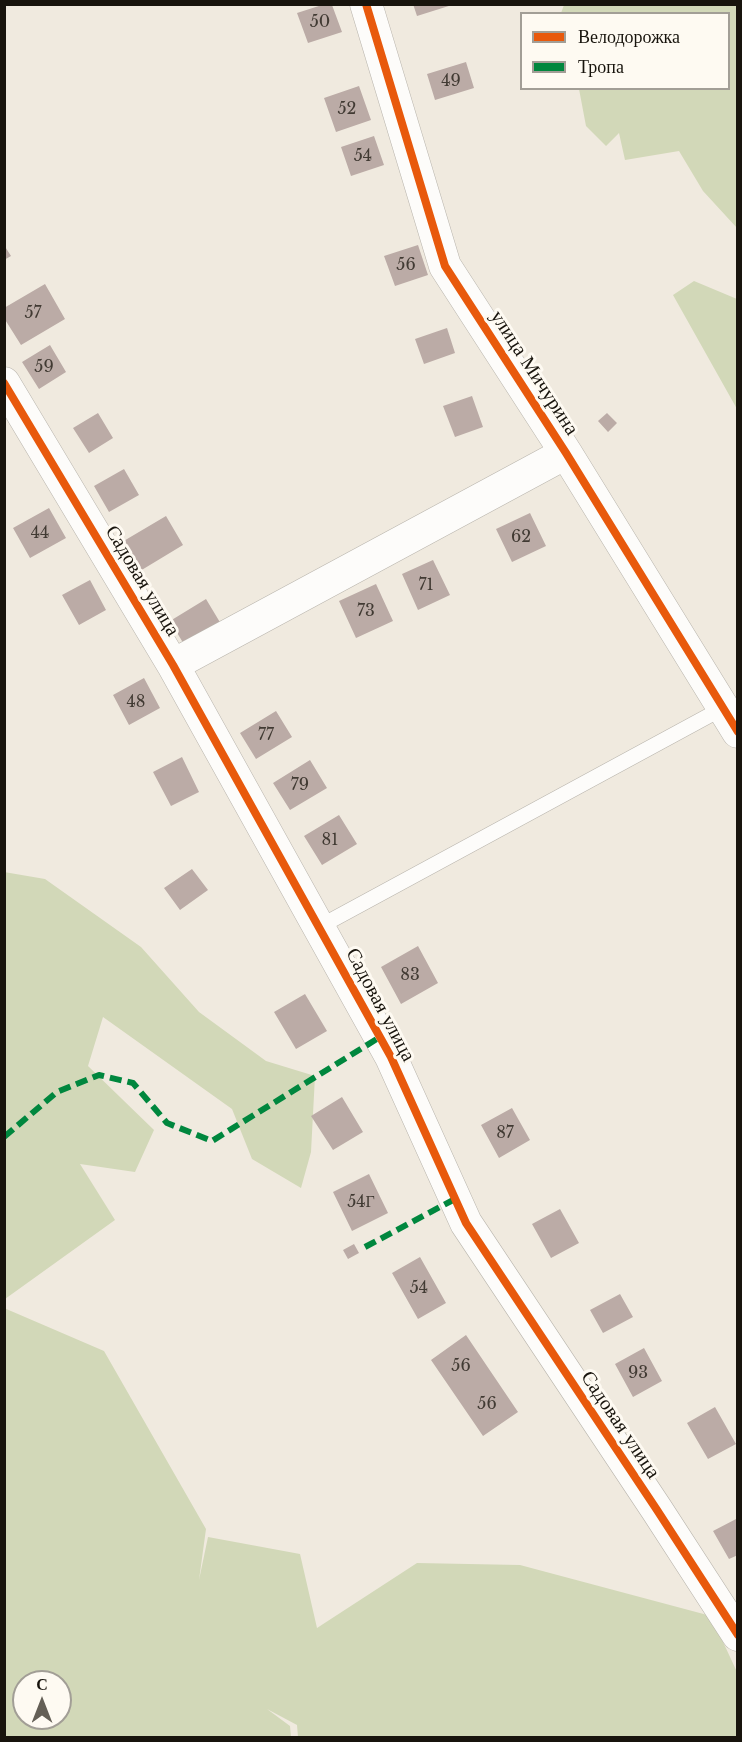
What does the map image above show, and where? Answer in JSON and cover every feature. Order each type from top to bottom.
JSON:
[{"type":"street","name":"улица Мичурина","points":[[366,4],[445,266],[566,453],[730,720]]},
{"type":"street","name":"Садовая улица","points":[[4,383],[173,665],[392,1057],[466,1223],[738,1635]]},
{"type":"street","name":"Садовая улица","points":[[173,665],[566,453]]},
{"type":"lane","points":[[319,927],[730,720]]},
{"type":"green space","points":[[564,5],[737,5],[737,228],[703,191],[679,151],[625,160],[619,133],[606,146],[586,126],[579,90],[730,90],[730,12],[561,12]]},
{"type":"green space","points":[[694,281],[737,299],[737,409],[673,295]]},
{"type":"green space","points":[[4,872],[45,879],[141,947],[199,1012],[266,1061],[315,1076],[311,1152],[301,1188],[252,1159],[232,1109],[103,1017],[88,1066],[154,1130],[135,1172],[80,1164],[115,1220],[5,1299]]},
{"type":"green space","points":[[4,1308],[104,1351],[206,1529],[199,1580],[208,1537],[300,1554],[317,1628],[417,1563],[520,1565],[711,1616],[737,1672],[737,1737],[298,1737],[297,1725],[267,1709],[290,1726],[291,1737],[5,1737]]},
{"type":"building","points":[[413,4],[452,4],[452,5],[417,16]]},
{"type":"building","points":[[322,5],[332,5],[342,32],[308,43],[297,13]]},
{"type":"building","points":[[466,62],[474,88],[435,100],[427,74]]},
{"type":"building","points":[[359,86],[371,120],[336,132],[324,98]]},
{"type":"building","points":[[374,136],[384,165],[351,176],[341,147]]},
{"type":"building","points":[[4,245],[11,256],[4,260]]},
{"type":"building","points":[[418,245],[428,275],[395,286],[384,256]]},
{"type":"building","points":[[45,284],[65,319],[21,345],[4,318],[4,308]]},
{"type":"building","points":[[447,328],[455,353],[424,364],[415,339]]},
{"type":"building","points":[[50,345],[66,372],[39,389],[22,362]]},
{"type":"building","points":[[472,396],[483,427],[455,437],[443,406]]},
{"type":"building","points":[[98,413],[113,438],[89,453],[73,428]]},
{"type":"building","points":[[607,413],[617,423],[608,432],[598,421]]},
{"type":"building","points":[[124,469],[139,495],[109,512],[94,486]]},
{"type":"building","points":[[49,508],[66,538],[30,558],[13,528]]},
{"type":"building","points":[[530,513],[546,546],[512,562],[496,529]]},
{"type":"building","points":[[166,516],[183,545],[140,571],[122,542]]},
{"type":"building","points":[[433,560],[450,595],[418,610],[402,574]]},
{"type":"building","points":[[90,580],[106,610],[79,625],[62,595]]},
{"type":"building","points":[[376,584],[393,621],[356,638],[339,601]]},
{"type":"building","points":[[206,599],[221,624],[185,646],[170,621]]},
{"type":"building","points":[[144,678],[160,708],[129,725],[113,695]]},
{"type":"building","points":[[276,711],[292,737],[256,759],[240,733]]},
{"type":"building","points":[[182,757],[199,792],[171,806],[153,772]]},
{"type":"building","points":[[310,760],[327,788],[290,810],[273,783]]},
{"type":"building","points":[[339,815],[357,844],[322,865],[304,836]]},
{"type":"building","points":[[192,869],[208,890],[180,910],[164,888]]},
{"type":"building","points":[[418,946],[438,983],[401,1004],[381,967]]},
{"type":"building","points":[[305,994],[327,1031],[296,1049],[274,1012]]},
{"type":"building","points":[[342,1097],[363,1132],[333,1150],[311,1116]]},
{"type":"building","points":[[512,1108],[530,1140],[499,1158],[481,1125]]},
{"type":"building","points":[[369,1174],[388,1213],[352,1231],[333,1192]]},
{"type":"building","points":[[560,1209],[579,1243],[551,1258],[532,1224]]},
{"type":"building","points":[[354,1244],[359,1253],[348,1259],[343,1250]]},
{"type":"building","points":[[420,1257],[446,1303],[418,1319],[392,1273]]},
{"type":"building","points":[[620,1294],[633,1317],[603,1333],[590,1310]]},
{"type":"building","points":[[466,1335],[518,1412],[483,1436],[431,1360]]},
{"type":"building","points":[[644,1348],[662,1381],[633,1397],[615,1364]]},
{"type":"building","points":[[715,1407],[736,1444],[708,1459],[687,1423]]},
{"type":"building","points":[[738,1518],[738,1555],[729,1559],[713,1531]]},
{"type":"marked path","points":[[4,1137],[57,1092],[99,1075],[133,1083],[167,1123],[212,1141],[380,1037]]},
{"type":"marked path","points":[[365,1247],[455,1199]]},
{"type":"cycle path","points":[[366,4],[445,266],[566,453],[738,732]]},
{"type":"cycle path","points":[[4,383],[173,665],[391,1057],[466,1223],[738,1635]]}]
